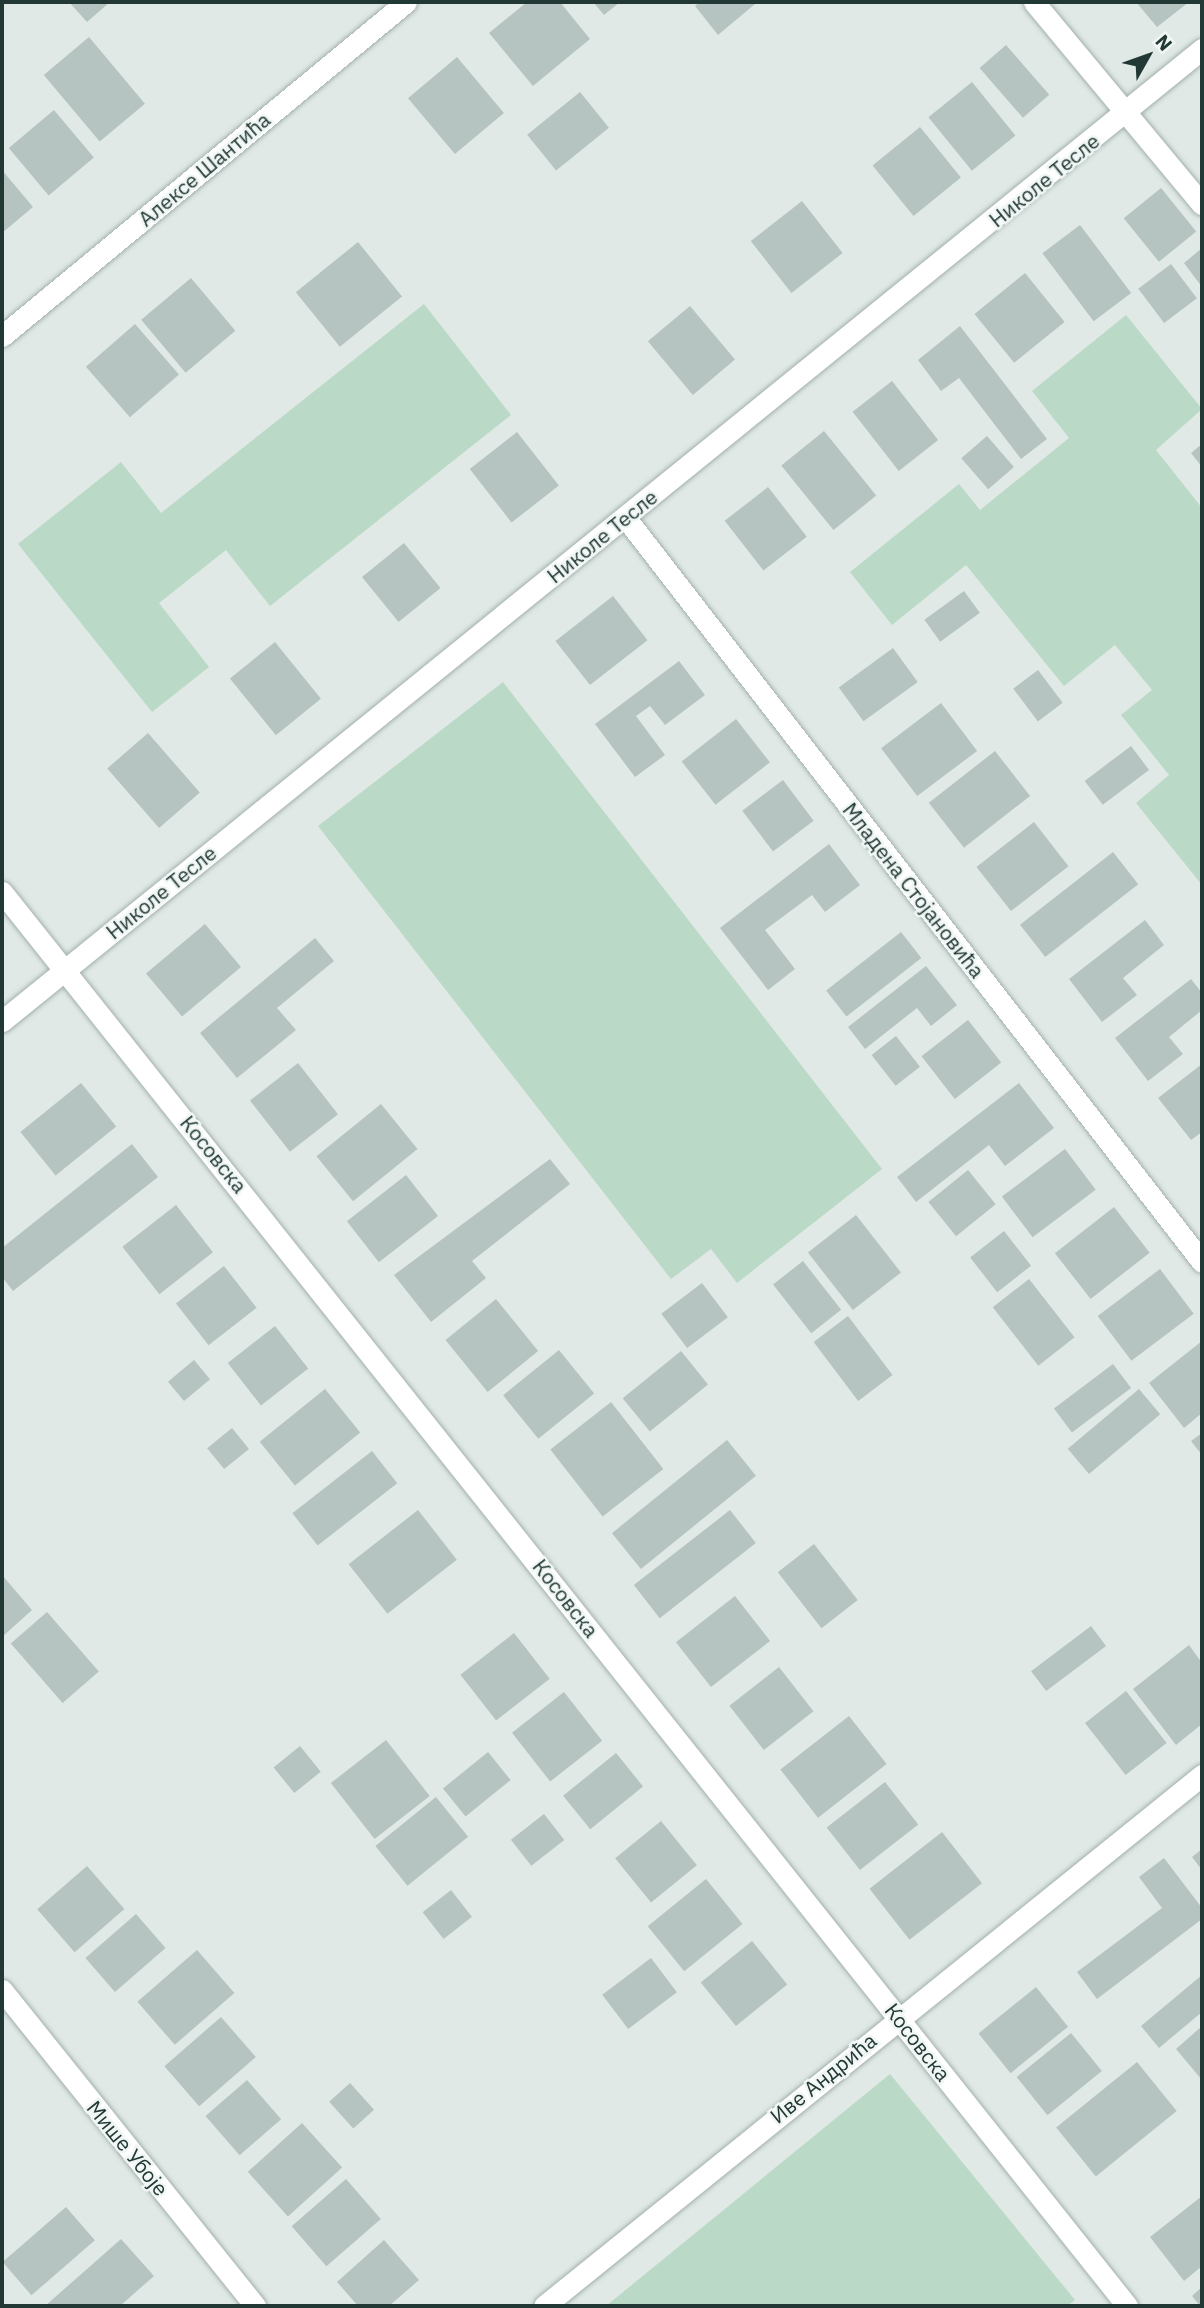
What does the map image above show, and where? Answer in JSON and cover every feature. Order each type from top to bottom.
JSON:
[{"type":"street","name":"Алексе Шантића","points":[[2,336],[406,2]]},
{"type":"street","points":[[1034,2],[1202,204]]},
{"type":"street","name":"Николе Тесле","points":[[2,1021],[1202,49]]},
{"type":"street","name":"Младена Стојановића","points":[[625,517],[1202,1262]]},
{"type":"street","name":"Косовска","points":[[2,892],[1127,2306]]},
{"type":"street","name":"Иве Андрића","points":[[544,2306],[898,2017],[1202,1775]]},
{"type":"street","name":"Мише Убоје","points":[[2,1990],[255,2306]]},
{"type":"green space","points":[[424,304],[511,415],[270,606],[226,550],[159,603],[209,667],[152,712],[18,544],[121,462],[161,513]]},
{"type":"green space","points":[[1126,315],[1202,409],[1156,450],[1202,508],[1202,885],[1136,803],[1169,775],[1121,715],[1152,690],[1115,645],[1064,686],[966,565],[892,625],[850,572],[959,484],[980,510],[1069,438],[1032,391]]},
{"type":"green space","points":[[503,682],[882,1169],[737,1283],[711,1249],[671,1279],[318,826]]},
{"type":"green space","points":[[890,2074],[1075,2300],[1067,2306],[606,2306]]},
{"type":"building","points":[[69,2],[110,2],[87,22]]},
{"type":"building","points":[[527,2],[560,2],[590,39],[533,86],[489,33]]},
{"type":"building","points":[[593,2],[620,2],[604,15]]},
{"type":"building","points":[[700,2],[755,4],[718,35],[695,6]]},
{"type":"building","points":[[1136,2],[1189,2],[1157,27]]},
{"type":"building","points":[[89,37],[145,104],[100,142],[44,75]]},
{"type":"building","points":[[1006,45],[1049,95],[1023,118],[980,68]]},
{"type":"building","points":[[457,57],[504,113],[455,154],[408,98]]},
{"type":"building","points":[[972,82],[1015,136],[972,171],[928,117]]},
{"type":"building","points":[[580,92],[609,128],[556,171],[527,135]]},
{"type":"building","points":[[54,110],[94,157],[49,195],[9,148]]},
{"type":"building","points":[[920,127],[961,178],[913,216],[873,165]]},
{"type":"building","points":[[2,170],[33,207],[2,233]]},
{"type":"building","points":[[1161,188],[1196,232],[1159,262],[1124,218]]},
{"type":"building","points":[[802,201],[843,253],[791,293],[751,241]]},
{"type":"building","points":[[1080,225],[1131,293],[1094,321],[1042,253]]},
{"type":"building","points":[[358,242],[402,296],[340,347],[296,292]]},
{"type":"building","points":[[1202,248],[1202,287],[1184,263]]},
{"type":"building","points":[[1171,264],[1197,298],[1164,323],[1138,289]]},
{"type":"building","points":[[1025,273],[1065,322],[1014,363],[974,314]]},
{"type":"building","points":[[191,278],[235,331],[186,373],[141,320]]},
{"type":"building","points":[[690,306],[735,360],[693,395],[648,341]]},
{"type":"building","points":[[135,324],[179,375],[130,417],[86,367]]},
{"type":"building","points":[[960,326],[1047,439],[1021,459],[959,378],[941,391],[918,360]]},
{"type":"building","points":[[892,381],[938,440],[899,471],[853,412]]},
{"type":"building","points":[[824,431],[876,496],[833,530],[781,466]]},
{"type":"building","points":[[517,432],[559,486],[512,523],[470,469]]},
{"type":"building","points":[[987,436],[1014,467],[988,489],[961,458]]},
{"type":"building","points":[[1202,444],[1202,467],[1191,453]]},
{"type":"building","points":[[768,487],[807,537],[763,571],[725,521]]},
{"type":"building","points":[[404,543],[441,588],[399,622],[362,577]]},
{"type":"building","points":[[964,591],[980,613],[940,642],[924,620]]},
{"type":"building","points":[[613,596],[647,640],[590,685],[555,641]]},
{"type":"building","points":[[275,642],[321,699],[276,735],[230,679]]},
{"type":"building","points":[[893,648],[918,682],[863,721],[839,687]]},
{"type":"building","points":[[679,661],[705,695],[665,725],[650,706],[636,716],[665,755],[635,777],[595,724]]},
{"type":"building","points":[[1038,670],[1063,703],[1038,721],[1013,689]]},
{"type":"building","points":[[941,703],[977,751],[917,796],[881,748]]},
{"type":"building","points":[[736,719],[770,762],[715,805],[682,761]]},
{"type":"building","points":[[148,733],[200,793],[159,828],[107,768]]},
{"type":"building","points":[[1131,746],[1149,770],[1103,805],[1085,781]]},
{"type":"building","points":[[995,751],[1030,796],[964,848],[929,803]]},
{"type":"building","points":[[783,780],[814,821],[773,851],[742,811]]},
{"type":"building","points":[[1034,822],[1068,866],[1011,911],[976,867]]},
{"type":"building","points":[[829,844],[860,885],[825,912],[812,895],[765,930],[795,969],[768,990],[720,928]]},
{"type":"building","points":[[1113,852],[1138,884],[1045,957],[1020,925]]},
{"type":"building","points":[[1145,920],[1164,945],[1123,978],[1137,995],[1102,1022],[1069,979]]},
{"type":"building","points":[[205,924],[241,967],[182,1016],[146,973]]},
{"type":"building","points":[[901,932],[921,958],[846,1016],[826,990]]},
{"type":"building","points":[[315,938],[334,961],[277,1008],[296,1030],[237,1078],[200,1033]]},
{"type":"building","points":[[926,966],[957,1005],[931,1026],[917,1008],[865,1049],[848,1027]]},
{"type":"building","points":[[1191,979],[1202,993],[1202,1010],[1169,1037],[1183,1054],[1148,1081],[1115,1038]]},
{"type":"building","points":[[968,1020],[1001,1063],[955,1099],[922,1056]]},
{"type":"building","points":[[896,1036],[920,1067],[896,1086],[872,1055]]},
{"type":"building","points":[[298,1063],[338,1114],[290,1152],[250,1101]]},
{"type":"building","points":[[1202,1064],[1202,1132],[1191,1140],[1158,1098]]},
{"type":"building","points":[[81,1083],[116,1127],[56,1176],[20,1132]]},
{"type":"building","points":[[1019,1083],[1054,1128],[1005,1166],[989,1145],[916,1202],[897,1177]]},
{"type":"building","points":[[381,1104],[418,1149],[353,1201],[316,1156]]},
{"type":"building","points":[[132,1144],[158,1177],[13,1291],[2,1277],[2,1248]]},
{"type":"building","points":[[1065,1149],[1096,1190],[1033,1237],[1002,1197]]},
{"type":"building","points":[[550,1159],[570,1184],[472,1261],[486,1278],[431,1322],[394,1275]]},
{"type":"building","points":[[968,1170],[996,1204],[956,1236],[928,1202]]},
{"type":"building","points":[[406,1175],[438,1216],[379,1262],[347,1221]]},
{"type":"building","points":[[176,1205],[213,1252],[159,1294],[122,1247]]},
{"type":"building","points":[[1114,1207],[1150,1253],[1091,1299],[1055,1253]]},
{"type":"building","points":[[856,1215],[901,1273],[853,1310],[808,1253]]},
{"type":"building","points":[[1004,1231],[1031,1266],[997,1292],[970,1257]]},
{"type":"building","points":[[803,1261],[841,1310],[811,1333],[773,1284]]},
{"type":"building","points":[[224,1266],[257,1308],[209,1345],[176,1304]]},
{"type":"building","points":[[1160,1269],[1194,1314],[1131,1361],[1098,1316]]},
{"type":"building","points":[[1029,1279],[1075,1337],[1038,1366],[993,1307]]},
{"type":"building","points":[[702,1283],[728,1317],[687,1348],[661,1314]]},
{"type":"building","points":[[496,1299],[538,1351],[488,1392],[445,1340]]},
{"type":"building","points":[[848,1316],[893,1375],[858,1401],[814,1342]]},
{"type":"building","points":[[275,1326],[308,1369],[261,1405],[228,1363]]},
{"type":"building","points":[[1202,1341],[1202,1413],[1184,1428],[1149,1383]]},
{"type":"building","points":[[559,1350],[594,1394],[538,1439],[503,1395]]},
{"type":"building","points":[[681,1351],[708,1384],[650,1432],[623,1398]]},
{"type":"building","points":[[194,1360],[210,1379],[184,1401],[168,1382]]},
{"type":"building","points":[[1113,1364],[1131,1388],[1072,1432],[1054,1409]]},
{"type":"building","points":[[325,1389],[360,1433],[295,1485],[260,1442]]},
{"type":"building","points":[[1139,1389],[1160,1414],[1089,1474],[1068,1449]]},
{"type":"building","points":[[611,1402],[663,1469],[603,1516],[550,1449]]},
{"type":"building","points":[[232,1428],[249,1449],[224,1469],[207,1448]]},
{"type":"building","points":[[1202,1433],[1202,1455],[1191,1441]]},
{"type":"building","points":[[727,1440],[756,1476],[641,1569],[612,1533]]},
{"type":"building","points":[[372,1451],[397,1483],[318,1545],[292,1513]]},
{"type":"building","points":[[418,1510],[457,1560],[387,1614],[349,1564]]},
{"type":"building","points":[[730,1510],[756,1543],[660,1618],[634,1585]]},
{"type":"building","points":[[814,1544],[858,1600],[821,1628],[778,1572]]},
{"type":"building","points":[[2,1575],[32,1610],[2,1637]]},
{"type":"building","points":[[735,1596],[770,1641],[711,1687],[676,1642]]},
{"type":"building","points":[[47,1612],[99,1672],[63,1703],[11,1643]]},
{"type":"building","points":[[1091,1626],[1106,1646],[1046,1691],[1031,1671]]},
{"type":"building","points":[[514,1633],[550,1679],[496,1721],[460,1675]]},
{"type":"building","points":[[1189,1645],[1202,1663],[1202,1724],[1176,1745],[1133,1689]]},
{"type":"building","points":[[779,1667],[813,1711],[764,1750],[729,1706]]},
{"type":"building","points":[[1126,1691],[1167,1743],[1126,1775],[1085,1723]]},
{"type":"building","points":[[564,1692],[602,1741],[550,1781],[512,1733]]},
{"type":"building","points":[[849,1716],[887,1764],[818,1818],[780,1770]]},
{"type":"building","points":[[386,1740],[430,1796],[375,1839],[331,1783]]},
{"type":"building","points":[[300,1746],[321,1772],[294,1793],[274,1767]]},
{"type":"building","points":[[488,1752],[511,1780],[466,1816],[443,1789]]},
{"type":"building","points":[[616,1753],[643,1786],[590,1829],[563,1796]]},
{"type":"building","points":[[885,1782],[918,1825],[860,1870],[827,1828]]},
{"type":"building","points":[[436,1797],[468,1837],[407,1886],[375,1846]]},
{"type":"building","points":[[544,1814],[564,1840],[531,1866],[511,1840]]},
{"type":"building","points":[[661,1821],[697,1865],[651,1902],[615,1858]]},
{"type":"building","points":[[942,1832],[982,1883],[910,1940],[870,1889]]},
{"type":"building","points":[[1202,1849],[1202,1870],[1192,1857]]},
{"type":"building","points":[[1164,1858],[1202,1908],[1202,1919],[1097,1999],[1077,1972],[1162,1908],[1139,1877]]},
{"type":"building","points":[[87,1866],[124,1909],[75,1952],[37,1909]]},
{"type":"building","points":[[706,1879],[743,1924],[684,1971],[648,1926]]},
{"type":"building","points":[[451,1890],[472,1917],[444,1939],[423,1912]]},
{"type":"building","points":[[136,1914],[166,1948],[115,1992],[85,1958]]},
{"type":"building","points":[[752,1941],[787,1985],[736,2026],[701,1983]]},
{"type":"building","points":[[197,1950],[234,1993],[175,2045],[137,2002]]},
{"type":"building","points":[[651,1958],[677,1992],[628,2029],[602,1995]]},
{"type":"building","points":[[1202,1975],[1202,2012],[1159,2048],[1141,2026]]},
{"type":"building","points":[[1036,1987],[1068,2027],[1011,2073],[978,2034]]},
{"type":"building","points":[[221,2017],[256,2057],[199,2106],[164,2066]]},
{"type":"building","points":[[1202,2026],[1202,2080],[1176,2049]]},
{"type":"building","points":[[1071,2033],[1102,2071],[1047,2115],[1017,2077]]},
{"type":"building","points":[[1137,2062],[1177,2111],[1096,2176],[1056,2127]]},
{"type":"building","points":[[247,2080],[281,2119],[240,2155],[205,2116]]},
{"type":"building","points":[[350,2083],[374,2110],[353,2128],[329,2102]]},
{"type":"building","points":[[302,2123],[342,2168],[288,2216],[248,2172]]},
{"type":"building","points":[[346,2179],[381,2219],[326,2266],[292,2226]]},
{"type":"building","points":[[1202,2196],[1202,2266],[1184,2281],[1150,2237]]},
{"type":"building","points":[[66,2207],[95,2240],[31,2295],[3,2262]]},
{"type":"building","points":[[121,2239],[154,2276],[120,2306],[45,2306]]},
{"type":"building","points":[[384,2240],[419,2280],[389,2306],[358,2306],[337,2282]]},
{"type":"building","points":[[1202,2287],[1202,2306],[1200,2306],[1192,2296]]}]
